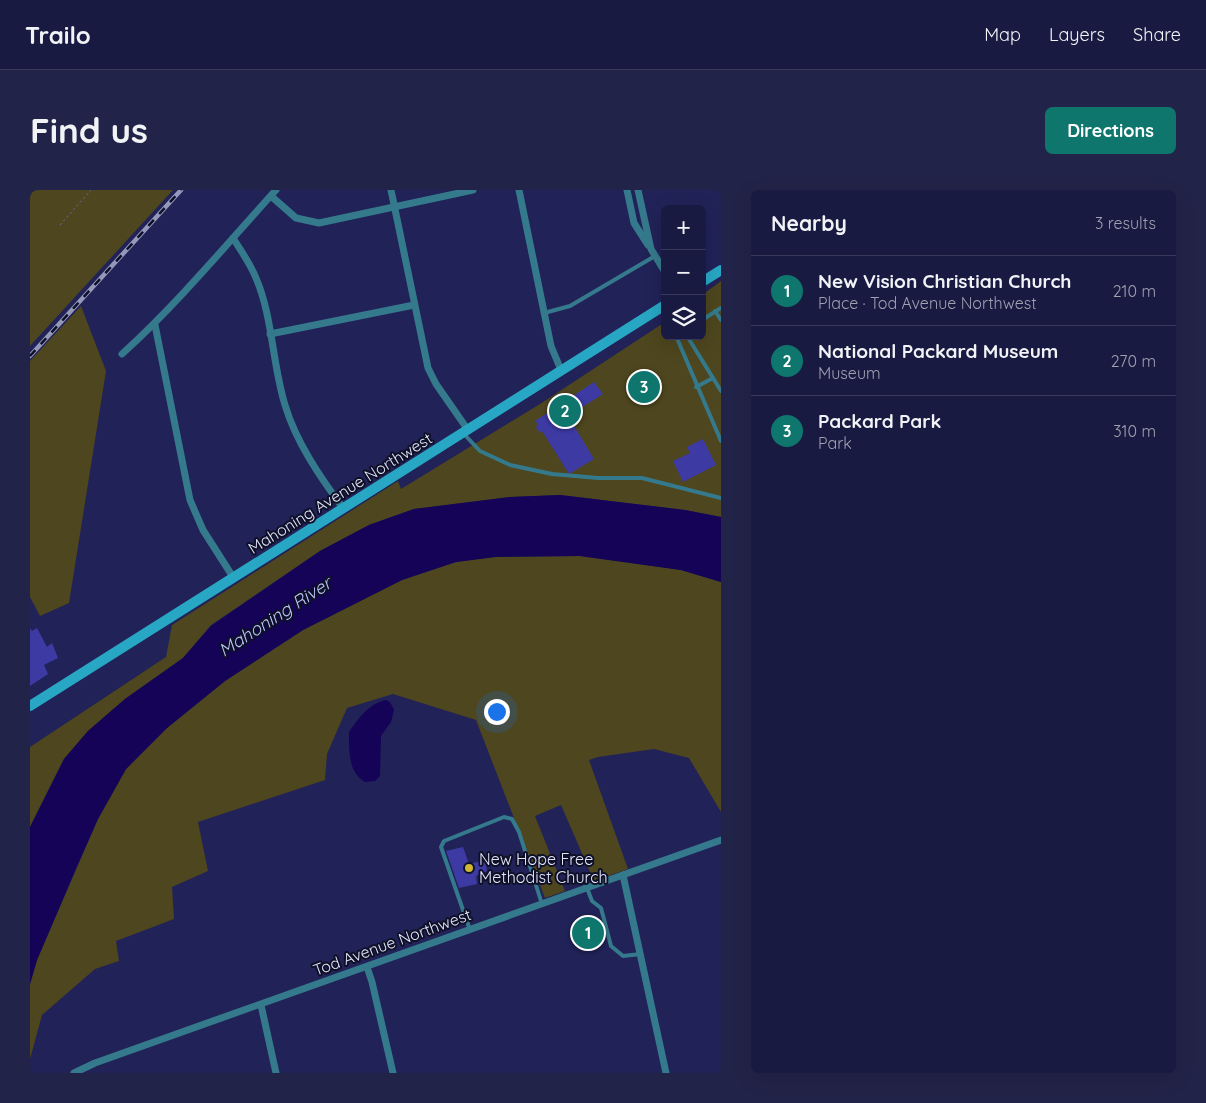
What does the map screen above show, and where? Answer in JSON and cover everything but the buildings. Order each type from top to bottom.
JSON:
[{"type":"main road","points":[[706,279],[721,270]]},
{"type":"main road","name":"Mahoning Avenue Northwest","points":[[30,706],[561,370],[661,310]]},
{"type":"street","points":[[391,190],[425,356],[432,377],[465,432]]},
{"type":"street","points":[[122,354],[155,325],[172,302],[274,193],[296,218],[313,223],[473,190]]},
{"type":"street","points":[[519,190],[551,346],[561,370]]},
{"type":"street","points":[[627,190],[636,227],[661,266]]},
{"type":"street","points":[[638,190],[651,249]]},
{"type":"street","points":[[233,238],[256,279],[270,334],[282,396],[291,423],[301,443],[343,508]]},
{"type":"street","points":[[270,334],[414,305]]},
{"type":"street","points":[[155,325],[193,509],[203,530],[233,577]]},
{"type":"street","name":"Tod Avenue Northwest","points":[[74,1073],[95,1063],[721,840]]},
{"type":"street","points":[[623,875],[666,1073]]},
{"type":"street","points":[[366,967],[372,982],[393,1073]]},
{"type":"street","points":[[261,1005],[276,1073]]},
{"type":"lane","points":[[544,313],[570,306],[655,256]]},
{"type":"lane","points":[[706,317],[721,308]]},
{"type":"lane","points":[[716,311],[721,320]]},
{"type":"lane","points":[[678,340],[696,387],[721,441]]},
{"type":"lane","points":[[689,340],[721,391]]},
{"type":"lane","points":[[696,387],[713,378]]},
{"type":"lane","points":[[465,432],[480,451],[510,465],[552,474],[598,478],[642,478],[721,498]]},
{"type":"lane","points":[[470,930],[441,847],[444,841],[504,817],[512,820],[519,832],[542,904]]},
{"type":"lane","points":[[587,888],[592,901],[601,908],[611,946],[623,956],[641,954]]},
{"type":"path","points":[[60,225],[91,190]]},
{"type":"shaded area","points":[[30,190],[173,190],[30,346]]},
{"type":"shaded area","points":[[721,281],[721,517],[685,510],[560,495],[510,497],[414,509],[369,525],[320,551],[211,625],[183,658],[125,699],[88,731],[64,759],[30,827],[30,747],[166,657],[172,625],[398,481],[401,489],[540,404],[661,325],[661,340],[706,340],[706,292]]},
{"type":"shaded area","points":[[81,306],[106,371],[69,603],[40,616],[30,597],[30,361]]},
{"type":"shaded area","points":[[580,556],[681,570],[721,582],[721,812],[689,758],[654,749],[589,760],[628,869],[594,881],[561,805],[535,816],[565,891],[545,898],[476,720],[393,694],[347,708],[327,754],[325,780],[198,822],[208,871],[172,887],[174,919],[116,941],[119,961],[95,969],[42,1015],[30,1059],[30,984],[37,960],[98,819],[126,769],[167,728],[225,681],[303,630],[402,580],[456,562],[495,557]]},
{"type":"water","name":"Mahoning River","points":[[560,495],[685,510],[721,517],[721,582],[681,570],[580,556],[495,557],[456,562],[402,580],[303,630],[225,681],[167,728],[126,769],[98,819],[77,866],[37,960],[30,984],[30,827],[64,759],[88,731],[125,699],[183,658],[211,626],[320,551],[369,525],[414,509],[510,497]]},
{"type":"water","points":[[386,700],[390,702],[394,710],[391,722],[381,736],[380,776],[375,781],[365,782],[359,778],[352,767],[349,732],[369,708]]},
{"type":"railway","points":[[30,356],[181,190]]},
{"type":"place","name":"Packard Park","points":[[644,387]]},
{"type":"place","name":"National Packard Museum","points":[[565,411]]},
{"type":"place","name":"New Hope Free Methodist Church","points":[[469,868]]},
{"type":"place","name":"New Vision Christian Church","points":[[588,933]]}]
